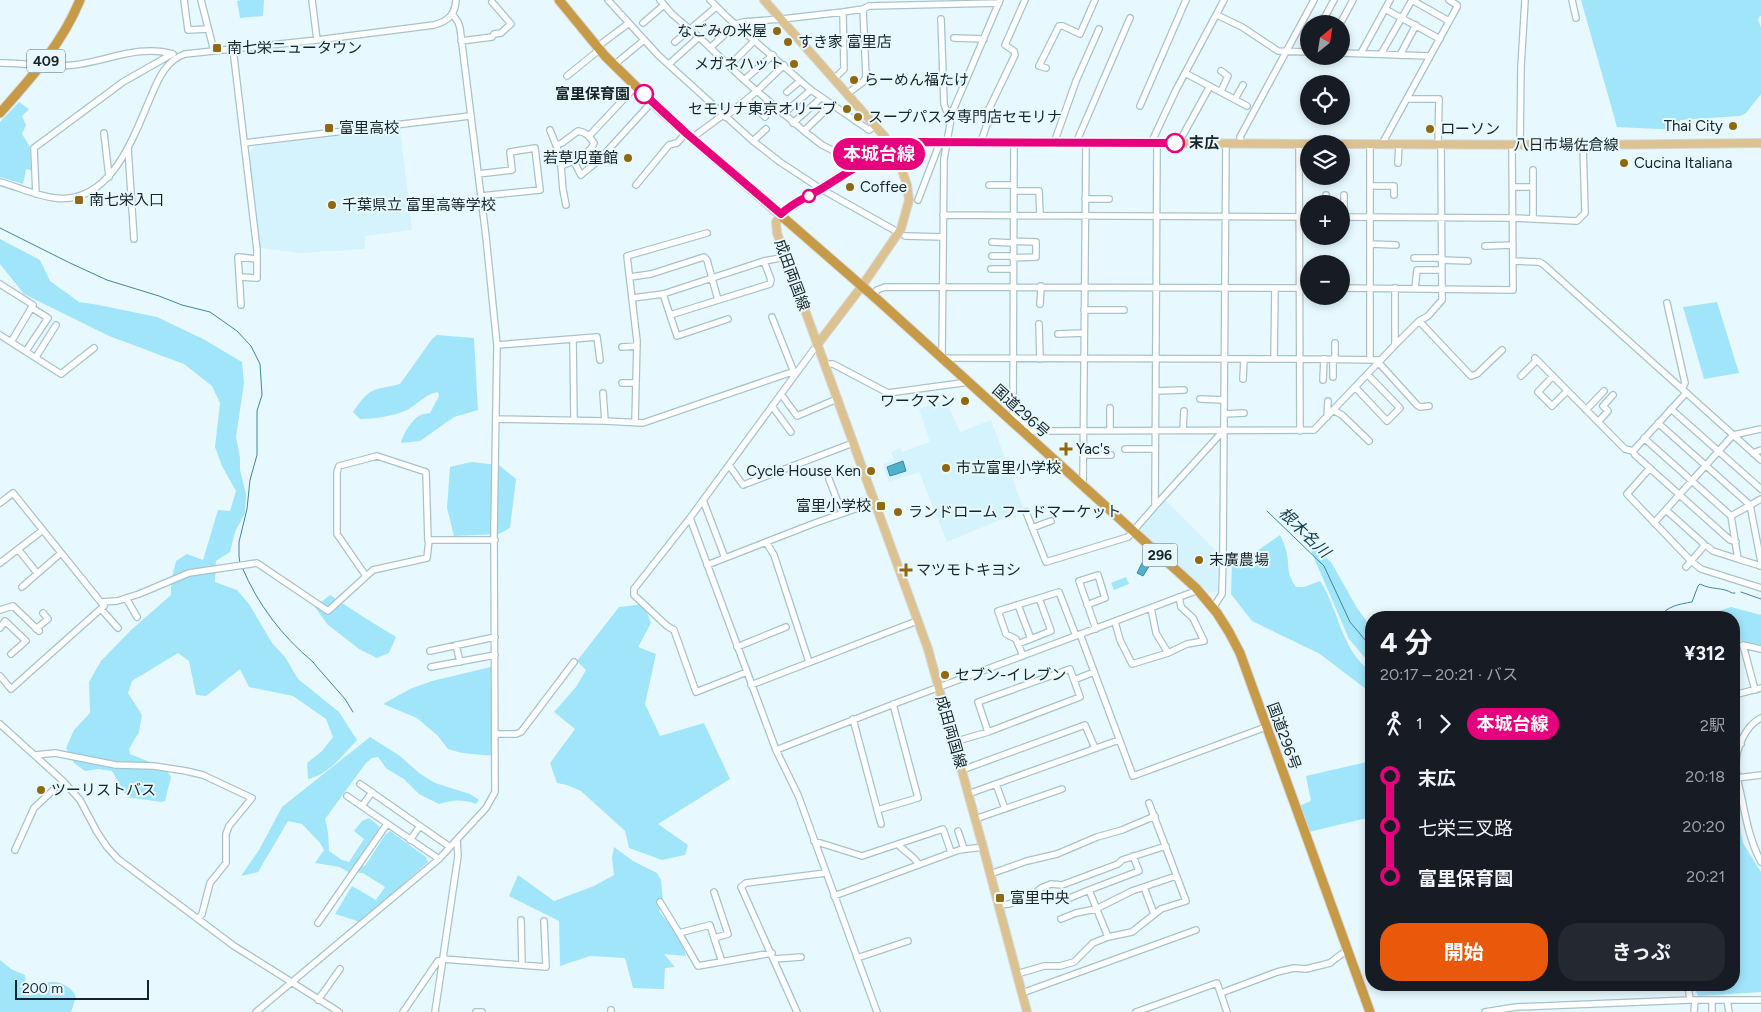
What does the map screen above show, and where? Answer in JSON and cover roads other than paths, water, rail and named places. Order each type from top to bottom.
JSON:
[{"type":"highway","name":"409","points":[[0,113],[42,65],[64,32],[80,0]]},
{"type":"highway","name":"国道296号","points":[[559,0],[598,49],[652,102],[874,296],[969,382],[1023,427],[1083,486],[1196,588],[1214,608],[1240,654],[1370,1012]]},
{"type":"main road","points":[[764,0],[876,126],[892,148],[907,186],[909,200],[901,229],[862,286],[817,345]]},
{"type":"main road","points":[[781,214],[792,205],[860,164],[892,148],[915,142],[943,144],[1054,142],[1299,144]]},
{"type":"main road","name":"八日市場佐倉線","points":[[1350,144],[1583,145],[1761,143]]},
{"type":"main road","name":"成田両国線","points":[[781,214],[776,225],[786,257],[918,621],[939,687],[1027,1012]]},
{"type":"street","points":[[184,0],[188,30],[208,29]]},
{"type":"street","points":[[202,0],[214,51]]},
{"type":"street","points":[[312,0],[317,40]]},
{"type":"street","points":[[0,64],[75,65],[139,52],[175,55],[434,25],[448,20],[453,15],[456,2],[462,0]]},
{"type":"street","points":[[610,0],[644,40],[753,141],[780,162],[821,189],[894,230]]},
{"type":"street","points":[[710,0],[821,98],[869,130],[876,126]]},
{"type":"street","points":[[981,142],[987,124],[988,111],[1015,55],[1014,51],[1005,45],[1025,0]]},
{"type":"street","points":[[1046,68],[1039,66],[1059,26],[1080,34],[1096,0]]},
{"type":"street","points":[[1140,106],[1186,0]]},
{"type":"street","points":[[1155,506],[1157,147],[1154,136],[1224,0]]},
{"type":"street","points":[[1242,144],[1240,137],[1314,0]]},
{"type":"street","points":[[1345,15],[1353,0]]},
{"type":"street","points":[[1361,53],[1390,0]]},
{"type":"street","points":[[1382,54],[1412,0],[1449,21]]},
{"type":"street","points":[[1382,144],[1457,5],[1449,0]]},
{"type":"street","points":[[1350,288],[1513,290],[1512,187],[1525,0]]},
{"type":"street","points":[[1572,0],[1576,18]]},
{"type":"street","points":[[1325,15],[1331,1]]},
{"type":"street","points":[[461,41],[492,37],[494,34],[502,33],[511,24],[492,2]]},
{"type":"street","points":[[643,23],[662,2],[689,30],[783,114],[822,145],[860,164]]},
{"type":"street","points":[[710,48],[736,24],[743,22],[843,12],[867,5],[1000,2],[952,113],[943,144],[918,200]]},
{"type":"street","points":[[847,94],[865,80],[867,5]]},
{"type":"street","points":[[675,42],[716,7]]},
{"type":"street","points":[[1386,9],[1440,39]]},
{"type":"street","points":[[834,79],[844,69],[843,12]]},
{"type":"street","points":[[256,1012],[439,860],[486,808],[492,798],[496,783],[495,540],[497,345],[481,196],[461,41],[458,22],[453,15]]},
{"type":"street","points":[[1217,15],[1242,27],[1278,51],[1300,52]]},
{"type":"street","points":[[941,18],[944,104],[946,110],[952,113]]},
{"type":"street","points":[[1076,143],[1130,18]]},
{"type":"street","points":[[567,76],[629,23]]},
{"type":"street","points":[[1400,55],[1416,26]]},
{"type":"street","points":[[1054,142],[1076,81],[1100,29]]},
{"type":"street","points":[[669,64],[699,37]]},
{"type":"street","points":[[954,38],[984,39]]},
{"type":"street","points":[[614,65],[644,40]]},
{"type":"street","points":[[729,66],[755,40]]},
{"type":"street","points":[[233,49],[258,259],[257,278],[240,278]]},
{"type":"street","points":[[1350,53],[1430,56]]},
{"type":"street","points":[[0,182],[36,194],[56,198],[80,195],[101,185],[118,166],[158,82],[175,55]]},
{"type":"street","points":[[36,194],[34,148],[124,82],[175,55]]},
{"type":"street","points":[[744,80],[773,55]]},
{"type":"street","points":[[636,185],[669,145],[677,143],[724,116],[747,99],[784,65]]},
{"type":"street","points":[[1221,71],[1228,76],[1221,91]]},
{"type":"street","points":[[1186,73],[1247,106]]},
{"type":"street","points":[[1068,77],[1076,81]]},
{"type":"street","points":[[788,92],[800,80]]},
{"type":"street","points":[[1236,99],[1243,85]]},
{"type":"street","points":[[589,136],[636,86]]},
{"type":"street","points":[[1178,144],[1210,86]]},
{"type":"street","points":[[783,114],[812,90]]},
{"type":"street","points":[[794,123],[821,98]]},
{"type":"street","points":[[747,99],[765,116]]},
{"type":"street","points":[[1014,143],[1013,413],[1023,427],[1032,431],[1313,431],[1395,345],[1419,321],[1428,316],[1442,300],[1442,218],[1438,100],[1407,99]]},
{"type":"street","points":[[574,162],[581,175],[593,166],[652,102]]},
{"type":"street","points":[[804,131],[831,105]]},
{"type":"street","points":[[244,143],[470,116]]},
{"type":"street","points":[[753,141],[766,129]]},
{"type":"street","points":[[550,130],[561,166],[566,205]]},
{"type":"street","points":[[556,145],[562,143],[578,131],[589,136],[594,143],[592,148],[574,162],[561,166]]},
{"type":"street","points":[[104,133],[109,177]]},
{"type":"street","points":[[1083,486],[1084,199],[1086,143]]},
{"type":"street","points":[[943,144],[942,358],[1370,360],[1380,361],[1417,405],[1420,407],[1429,406]]},
{"type":"street","points":[[1214,608],[1220,604],[1226,587],[1223,555],[1226,144]]},
{"type":"street","points":[[1299,144],[1300,431]]},
{"type":"street","points":[[1370,144],[1370,360]]},
{"type":"street","points":[[1398,144],[1398,163]]},
{"type":"street","points":[[1350,217],[1533,218],[1577,221],[1584,215],[1583,145]]},
{"type":"street","points":[[128,146],[134,239]]},
{"type":"street","points":[[478,174],[512,170],[510,152],[535,148],[540,190],[481,196]]},
{"type":"street","points":[[1533,170],[1533,218]]},
{"type":"street","points":[[989,185],[1040,191],[1040,215]]},
{"type":"street","points":[[1370,186],[1394,186],[1394,195]]},
{"type":"street","points":[[1512,187],[1532,187]]},
{"type":"street","points":[[1084,199],[1109,199]]},
{"type":"street","points":[[943,215],[1300,217]]},
{"type":"street","points":[[634,424],[637,346],[627,256],[707,233]]},
{"type":"street","points":[[905,236],[943,237]]},
{"type":"street","points":[[992,242],[1036,242],[1036,257],[992,256]]},
{"type":"street","points":[[1370,244],[1396,245]]},
{"type":"street","points":[[1485,246],[1514,245]]},
{"type":"street","points":[[241,305],[238,257],[258,259]]},
{"type":"street","points":[[630,277],[651,274],[704,257],[707,260],[718,300]]},
{"type":"street","points":[[633,298],[663,294],[764,261],[786,257]]},
{"type":"street","points":[[1414,258],[1468,261]]},
{"type":"street","points":[[670,315],[770,284],[771,280],[764,261]]},
{"type":"street","points":[[1514,261],[1539,262],[1543,264],[1761,460]]},
{"type":"street","points":[[990,269],[1013,269]]},
{"type":"street","points":[[1415,289],[1417,270],[1441,270]]},
{"type":"street","points":[[0,284],[48,318],[26,351]]},
{"type":"street","points":[[874,296],[881,288],[942,286],[1299,288]]},
{"type":"street","points":[[1040,304],[1041,286]]},
{"type":"street","points":[[1274,359],[1275,288]]},
{"type":"street","points":[[1395,288],[1395,345]]},
{"type":"street","points":[[663,294],[676,336],[728,319]]},
{"type":"street","points":[[1633,451],[1671,409],[1684,391],[1685,383],[1667,303]]},
{"type":"street","points":[[11,342],[32,308]]},
{"type":"street","points":[[1084,310],[1124,310]]},
{"type":"street","points":[[772,317],[795,375]]},
{"type":"street","points":[[1419,321],[1471,376],[1477,374],[1502,350]]},
{"type":"street","points":[[1039,324],[1040,359]]},
{"type":"street","points":[[36,357],[56,325]]},
{"type":"street","points":[[1058,334],[1084,333]]},
{"type":"street","points":[[0,335],[61,374],[94,348]]},
{"type":"street","points":[[497,345],[597,337],[600,360]]},
{"type":"street","points":[[573,339],[574,420]]},
{"type":"street","points":[[1333,377],[1335,343]]},
{"type":"street","points":[[747,672],[696,692],[674,630],[667,626],[634,595],[634,589],[690,518],[817,345]]},
{"type":"street","points":[[622,347],[637,346]]},
{"type":"street","points":[[1243,379],[1244,359]]},
{"type":"street","points":[[1323,380],[1324,359]]},
{"type":"street","points":[[1521,376],[1536,359],[1625,449],[1633,451],[1679,496],[1730,540],[1736,542]]},
{"type":"street","points":[[824,364],[833,364],[888,393],[969,382]]},
{"type":"street","points":[[496,419],[604,421],[634,424],[650,422],[789,374],[795,375]]},
{"type":"street","points":[[1356,388],[1387,421],[1400,408],[1368,375]]},
{"type":"street","points":[[1553,376],[1538,392],[1552,406],[1567,391]]},
{"type":"street","points":[[622,383],[636,383]]},
{"type":"street","points":[[1156,391],[1184,390]]},
{"type":"street","points":[[1586,410],[1604,391]]},
{"type":"street","points":[[603,392],[604,421]]},
{"type":"street","points":[[781,394],[796,416],[837,399]]},
{"type":"street","points":[[1598,422],[1608,411],[1603,406],[1613,396]]},
{"type":"street","points":[[1200,400],[1224,400]]},
{"type":"street","points":[[1327,417],[1328,401]]},
{"type":"street","points":[[772,406],[791,432]]},
{"type":"street","points":[[1110,408],[1110,430]]},
{"type":"street","points":[[1671,409],[1761,489]]},
{"type":"street","points":[[1333,410],[1342,415],[1369,441]]},
{"type":"street","points":[[1183,430],[1184,411]]},
{"type":"street","points":[[1224,414],[1244,413]]},
{"type":"street","points":[[1658,423],[1750,505],[1761,566],[1713,551],[1708,547]]},
{"type":"street","points":[[1654,523],[1733,435],[1761,429]]},
{"type":"street","points":[[1026,512],[1046,562],[1128,537],[1224,430]]},
{"type":"street","points":[[1644,438],[1731,516],[1738,559]]},
{"type":"street","points":[[729,465],[743,485],[853,443]]},
{"type":"street","points":[[1126,449],[1155,450]]},
{"type":"street","points":[[1753,453],[1761,450]]},
{"type":"street","points":[[1084,455],[1111,455]]},
{"type":"street","points":[[0,676],[11,688],[101,605],[160,586],[188,573],[257,563],[328,611],[373,570],[428,558],[426,472],[377,456],[339,466],[337,472],[337,534],[366,576]]},
{"type":"street","points":[[1650,468],[1627,494],[1701,570],[1761,588]]},
{"type":"street","points":[[829,479],[842,513]]},
{"type":"street","points":[[0,503],[13,493],[61,552],[118,628]]},
{"type":"street","points":[[1731,516],[1761,499]]},
{"type":"street","points":[[703,500],[725,558]]},
{"type":"street","points":[[707,565],[874,502]]},
{"type":"street","points":[[1666,510],[1704,544],[1686,567]]},
{"type":"street","points":[[690,518],[776,750],[798,795],[877,1012]]},
{"type":"street","points":[[1032,528],[1051,521]]},
{"type":"street","points":[[0,563],[43,530]]},
{"type":"street","points":[[429,540],[495,540]]},
{"type":"street","points":[[766,542],[774,555],[809,662]]},
{"type":"street","points":[[18,549],[37,573]]},
{"type":"street","points":[[22,586],[61,552]]},
{"type":"street","points":[[1087,604],[1105,598],[1098,574],[1078,581],[1096,629]]},
{"type":"street","points":[[776,750],[893,704],[1193,592],[1196,588]]},
{"type":"street","points":[[1023,656],[1016,639],[1006,634],[998,611],[1059,592],[1094,672],[1133,776],[1266,728]]},
{"type":"street","points":[[1115,622],[1120,640],[1132,664],[1168,653],[1187,644],[1204,641],[1193,618],[1181,607],[1179,597]]},
{"type":"street","points":[[126,598],[137,616]]},
{"type":"street","points":[[1018,644],[1051,631],[1039,598]]},
{"type":"street","points":[[1018,605],[1031,639]]},
{"type":"street","points":[[0,610],[13,606],[37,630],[48,619],[42,613]]},
{"type":"street","points":[[1151,608],[1156,633],[1168,653]]},
{"type":"street","points":[[0,628],[6,621],[26,641],[11,654]]},
{"type":"street","points":[[751,685],[918,621]]},
{"type":"street","points":[[737,647],[786,627]]},
{"type":"street","points":[[430,650],[495,638]]},
{"type":"street","points":[[456,645],[460,662]]},
{"type":"street","points":[[1740,694],[1758,689],[1744,645],[1761,649]]},
{"type":"street","points":[[431,667],[495,655]]},
{"type":"street","points":[[495,734],[516,734],[521,732],[574,662]]},
{"type":"street","points":[[954,742],[988,732],[1080,696],[1070,668],[978,702],[988,732]]},
{"type":"street","points":[[1074,680],[1094,672]]},
{"type":"street","points":[[878,810],[918,798],[893,704]]},
{"type":"street","points":[[1740,747],[1749,728],[1761,718]]},
{"type":"street","points":[[853,720],[881,824]]},
{"type":"street","points":[[0,724],[3,731],[34,755],[63,781],[80,800],[97,832],[118,859],[234,946],[339,1012]]},
{"type":"street","points":[[962,770],[1085,725],[1095,748]]},
{"type":"street","points":[[968,794],[1119,740]]},
{"type":"street","points":[[34,755],[56,753],[116,765],[154,766],[204,774],[252,798],[229,826],[226,834],[226,863],[210,883],[202,914],[198,919]]},
{"type":"street","points":[[1740,778],[1761,775]]},
{"type":"street","points":[[15,850],[34,808],[63,781]]},
{"type":"street","points":[[360,784],[450,846]]},
{"type":"street","points":[[996,784],[1005,809]]},
{"type":"street","points":[[975,820],[1062,789]]},
{"type":"street","points":[[362,806],[372,792]]},
{"type":"street","points":[[1740,792],[1748,831],[1761,862]]},
{"type":"street","points":[[347,796],[439,860]]},
{"type":"street","points":[[1017,974],[1044,966],[1060,966],[1074,962],[1093,943],[1108,937],[1132,932],[1161,909],[1186,901],[1149,803]]},
{"type":"street","points":[[990,874],[1027,861],[1064,852],[1097,837],[1122,830],[1155,816]]},
{"type":"street","points":[[318,923],[387,824]]},
{"type":"street","points":[[410,840],[420,826]]},
{"type":"street","points":[[814,841],[862,856],[943,829],[951,852]]},
{"type":"street","points":[[958,831],[964,849]]},
{"type":"street","points":[[435,1012],[458,856],[457,840]]},
{"type":"street","points":[[898,844],[919,865]]},
{"type":"street","points":[[998,905],[1009,904],[1032,896],[1046,886],[1062,884],[1133,856],[1166,846]]},
{"type":"street","points":[[834,896],[951,852],[983,847]]},
{"type":"street","points":[[1065,900],[1139,871],[1133,856]]},
{"type":"street","points":[[797,1012],[741,887],[746,883],[826,873]]},
{"type":"street","points":[[1061,919],[1076,913],[1096,909],[1144,887],[1176,876]]},
{"type":"street","points":[[1144,887],[1154,914]]},
{"type":"street","points":[[1089,890],[1108,937]]},
{"type":"street","points":[[714,892],[728,934],[714,938]]},
{"type":"street","points":[[660,902],[698,966],[773,956],[801,957]]},
{"type":"street","points":[[520,920],[522,965]]},
{"type":"street","points":[[403,1012],[438,962],[443,959],[546,967],[544,921]]},
{"type":"street","points":[[679,933],[710,925],[722,962]]},
{"type":"street","points":[[1022,993],[1196,930]]},
{"type":"street","points":[[857,958],[908,941]]},
{"type":"street","points":[[1221,993],[1277,972],[1294,968],[1306,969],[1330,963],[1347,950]]},
{"type":"street","points":[[318,1000],[340,969]]},
{"type":"street","points":[[1136,1012],[1217,983],[1227,1012]]},
{"type":"street","points":[[1690,991],[1694,1012]]},
{"type":"street","points":[[1485,1012],[1516,1007],[1693,1000],[1761,1000]]},
{"type":"street","points":[[1712,1000],[1712,1012]]},
{"type":"street","points":[[1727,1000],[1729,1012]]},
{"type":"street","points":[[476,1012],[482,1012]]},
{"type":"waterway","points":[[0,228],[107,280],[182,305],[210,312],[237,331],[251,346],[260,364],[262,395],[257,411],[257,455],[250,480],[247,509],[239,542],[240,564]]},
{"type":"waterway","name":"根木名川","points":[[1267,511],[1324,566],[1350,622],[1365,640]]},
{"type":"waterway","points":[[242,567],[255,594],[281,631],[313,662],[345,699],[353,712]]},
{"type":"waterway","name":"根木名川","points":[[1665,611],[1669,608],[1692,602],[1700,584],[1735,593]]},
{"type":"waterway","name":"根木名川","points":[[1741,592],[1761,599]]},
{"type":"place","name":"なごみの米屋","points":[[777,31]]},
{"type":"place","name":"すき家 富里店","points":[[788,42]]},
{"type":"place","name":"南七栄ニュータウン","points":[[217,48]]},
{"type":"place","name":"メガネハット","points":[[794,64]]},
{"type":"place","name":"らーめん福たけ","points":[[854,80]]},
{"type":"place","name":"富里保育園","points":[[644,94]]},
{"type":"place","name":"セモリナ東京オリーブ","points":[[847,109]]},
{"type":"place","name":"スープパスタ専門店セモリナ","points":[[858,117]]},
{"type":"place","name":"Thai City","points":[[1733,126]]},
{"type":"place","name":"富里高校","points":[[329,128]]},
{"type":"place","name":"ローソン","points":[[1430,129]]},
{"type":"place","name":"末広","points":[[1175,143]]},
{"type":"place","name":"若草児童館","points":[[628,158]]},
{"type":"place","name":"Cucina Italiana","points":[[1624,163]]},
{"type":"place","name":"Coffee","points":[[850,187]]},
{"type":"place","name":"南七栄入口","points":[[79,200]]},
{"type":"place","name":"千葉県立 富里高等学校","points":[[332,205]]},
{"type":"place","name":"ワークマン","points":[[965,401]]},
{"type":"place","name":"Yac's","points":[[1066,449]]},
{"type":"place","name":"市立富里小学校","points":[[946,468]]},
{"type":"place","name":"Cycle House Ken","points":[[871,471]]},
{"type":"place","name":"富里小学校","points":[[881,506]]},
{"type":"place","name":"ランドローム フードマーケット","points":[[898,512]]},
{"type":"place","name":"末廣農場","points":[[1199,560]]},
{"type":"place","name":"マツモトキヨシ","points":[[906,570]]},
{"type":"place","name":"セブン-イレブン","points":[[945,675]]},
{"type":"place","name":"ツーリストバス","points":[[41,790]]},
{"type":"place","name":"富里中央","points":[[1000,898]]}]
